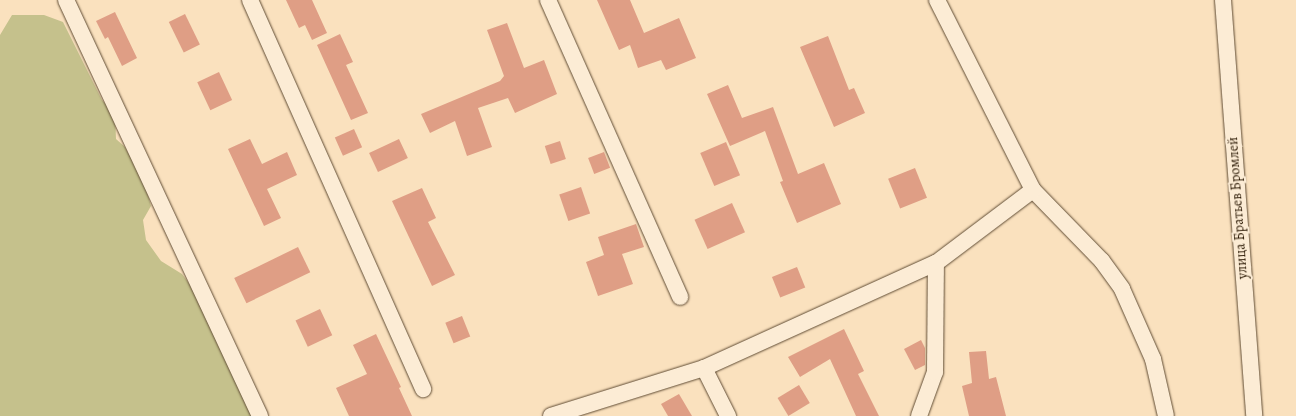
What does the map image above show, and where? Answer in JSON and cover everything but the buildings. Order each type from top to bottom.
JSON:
[{"type":"street","points":[[66,0],[260,416]]},
{"type":"street","points":[[250,0],[423,389]]},
{"type":"street","points":[[548,0],[680,297]]},
{"type":"street","points":[[937,0],[1033,190],[1102,261],[1122,289],[1139,321],[1153,359],[1166,416]]},
{"type":"street","name":"улица Братьев Бромлей","points":[[1223,0],[1254,416]]},
{"type":"street","points":[[551,416],[704,368],[936,263],[1033,190]]},
{"type":"street","points":[[920,416],[934,372],[936,263]]},
{"type":"street","points":[[704,368],[728,416]]},
{"type":"shaded area","points":[[12,15],[44,15],[63,22],[102,100],[115,114],[116,139],[125,147],[144,181],[151,206],[143,220],[146,240],[161,261],[182,274],[203,302],[259,416],[0,416],[0,35]]}]
